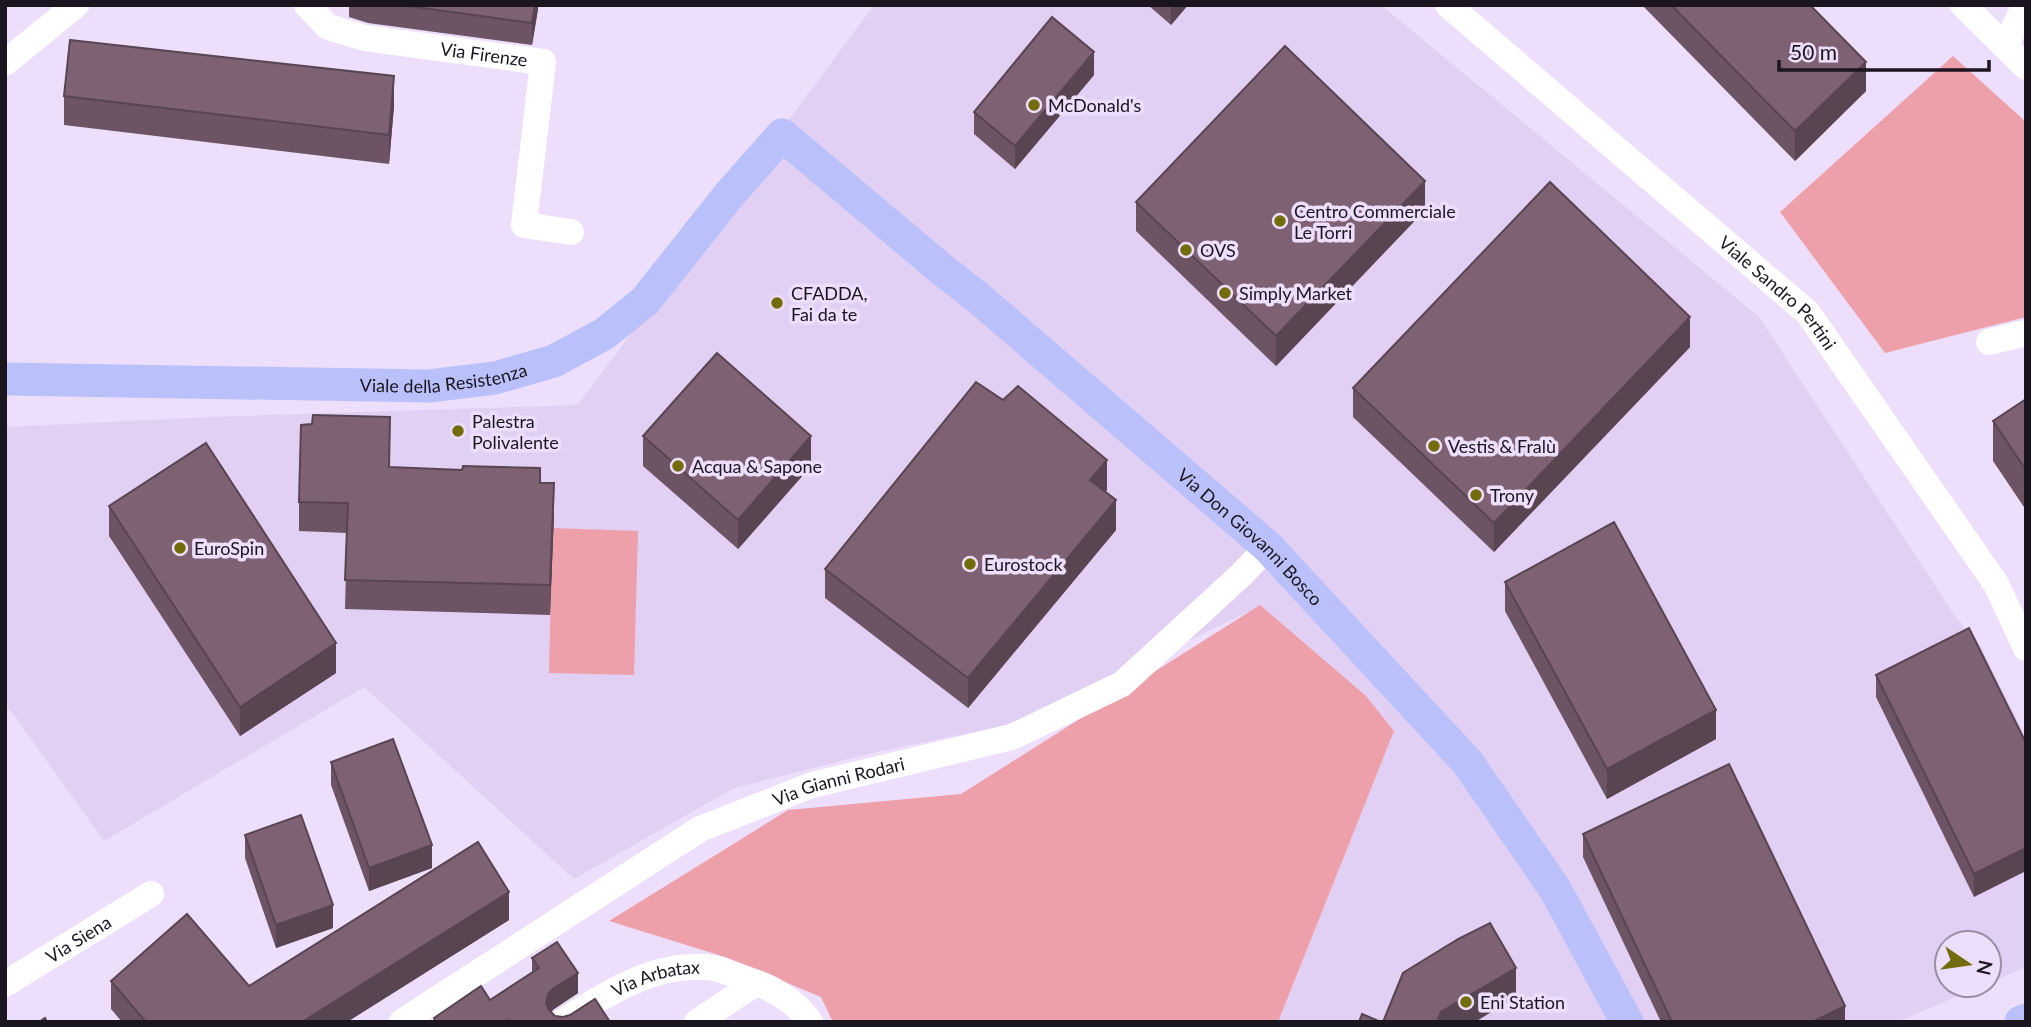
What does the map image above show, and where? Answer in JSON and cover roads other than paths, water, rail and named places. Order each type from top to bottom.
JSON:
[{"type":"main road","name":"Viale della Resistenza","points":[[5,379],[429,386],[495,377],[554,361],[604,334],[645,301],[729,195],[782,135]]},
{"type":"main road","name":"Via Don Giovanni Bosco","points":[[782,135],[976,296],[1268,547],[1468,763],[1555,889],[1627,1022]]},
{"type":"street","points":[[5,63],[76,5]]},
{"type":"street","name":"Via Firenze","points":[[307,5],[328,27],[365,38],[543,62],[524,225],[570,232]]},
{"type":"street","name":"Viale Sandro Pertini","points":[[1448,5],[1808,313],[1996,584],[2026,648]]},
{"type":"street","points":[[1963,5],[2026,67]]},
{"type":"street","points":[[2005,47],[2025,5]]},
{"type":"street","points":[[1989,342],[2026,333]]},
{"type":"street","name":"Via Gianni Rodari","points":[[402,1022],[700,829],[812,785],[1012,737],[1122,684],[1268,547]]},
{"type":"street","name":"Via Siena","points":[[5,984],[151,894]]},
{"type":"street","name":"Via Arbatax","points":[[562,1022],[598,999],[640,978],[684,968],[713,968],[779,992],[802,1010],[810,1022]]},
{"type":"street","points":[[697,1022],[757,983]]},
{"type":"place","name":"McDonald's","points":[[1034,105]]},
{"type":"place","name":"Centro Commerciale Le Torri","points":[[1280,221]]},
{"type":"place","name":"OVS","points":[[1186,250]]},
{"type":"place","name":"Simply Market","points":[[1225,293]]},
{"type":"place","name":"CFADDA, Fai da te","points":[[777,303]]},
{"type":"place","name":"Palestra Polivalente","points":[[458,431]]},
{"type":"place","name":"Vestis & Fralù","points":[[1434,446]]},
{"type":"place","name":"Acqua & Sapone","points":[[678,466]]},
{"type":"place","name":"Trony","points":[[1476,495]]},
{"type":"place","name":"EuroSpin","points":[[180,548]]},
{"type":"place","name":"Eurostock","points":[[970,564]]},
{"type":"place","name":"Eni Station","points":[[1466,1002]]}]
